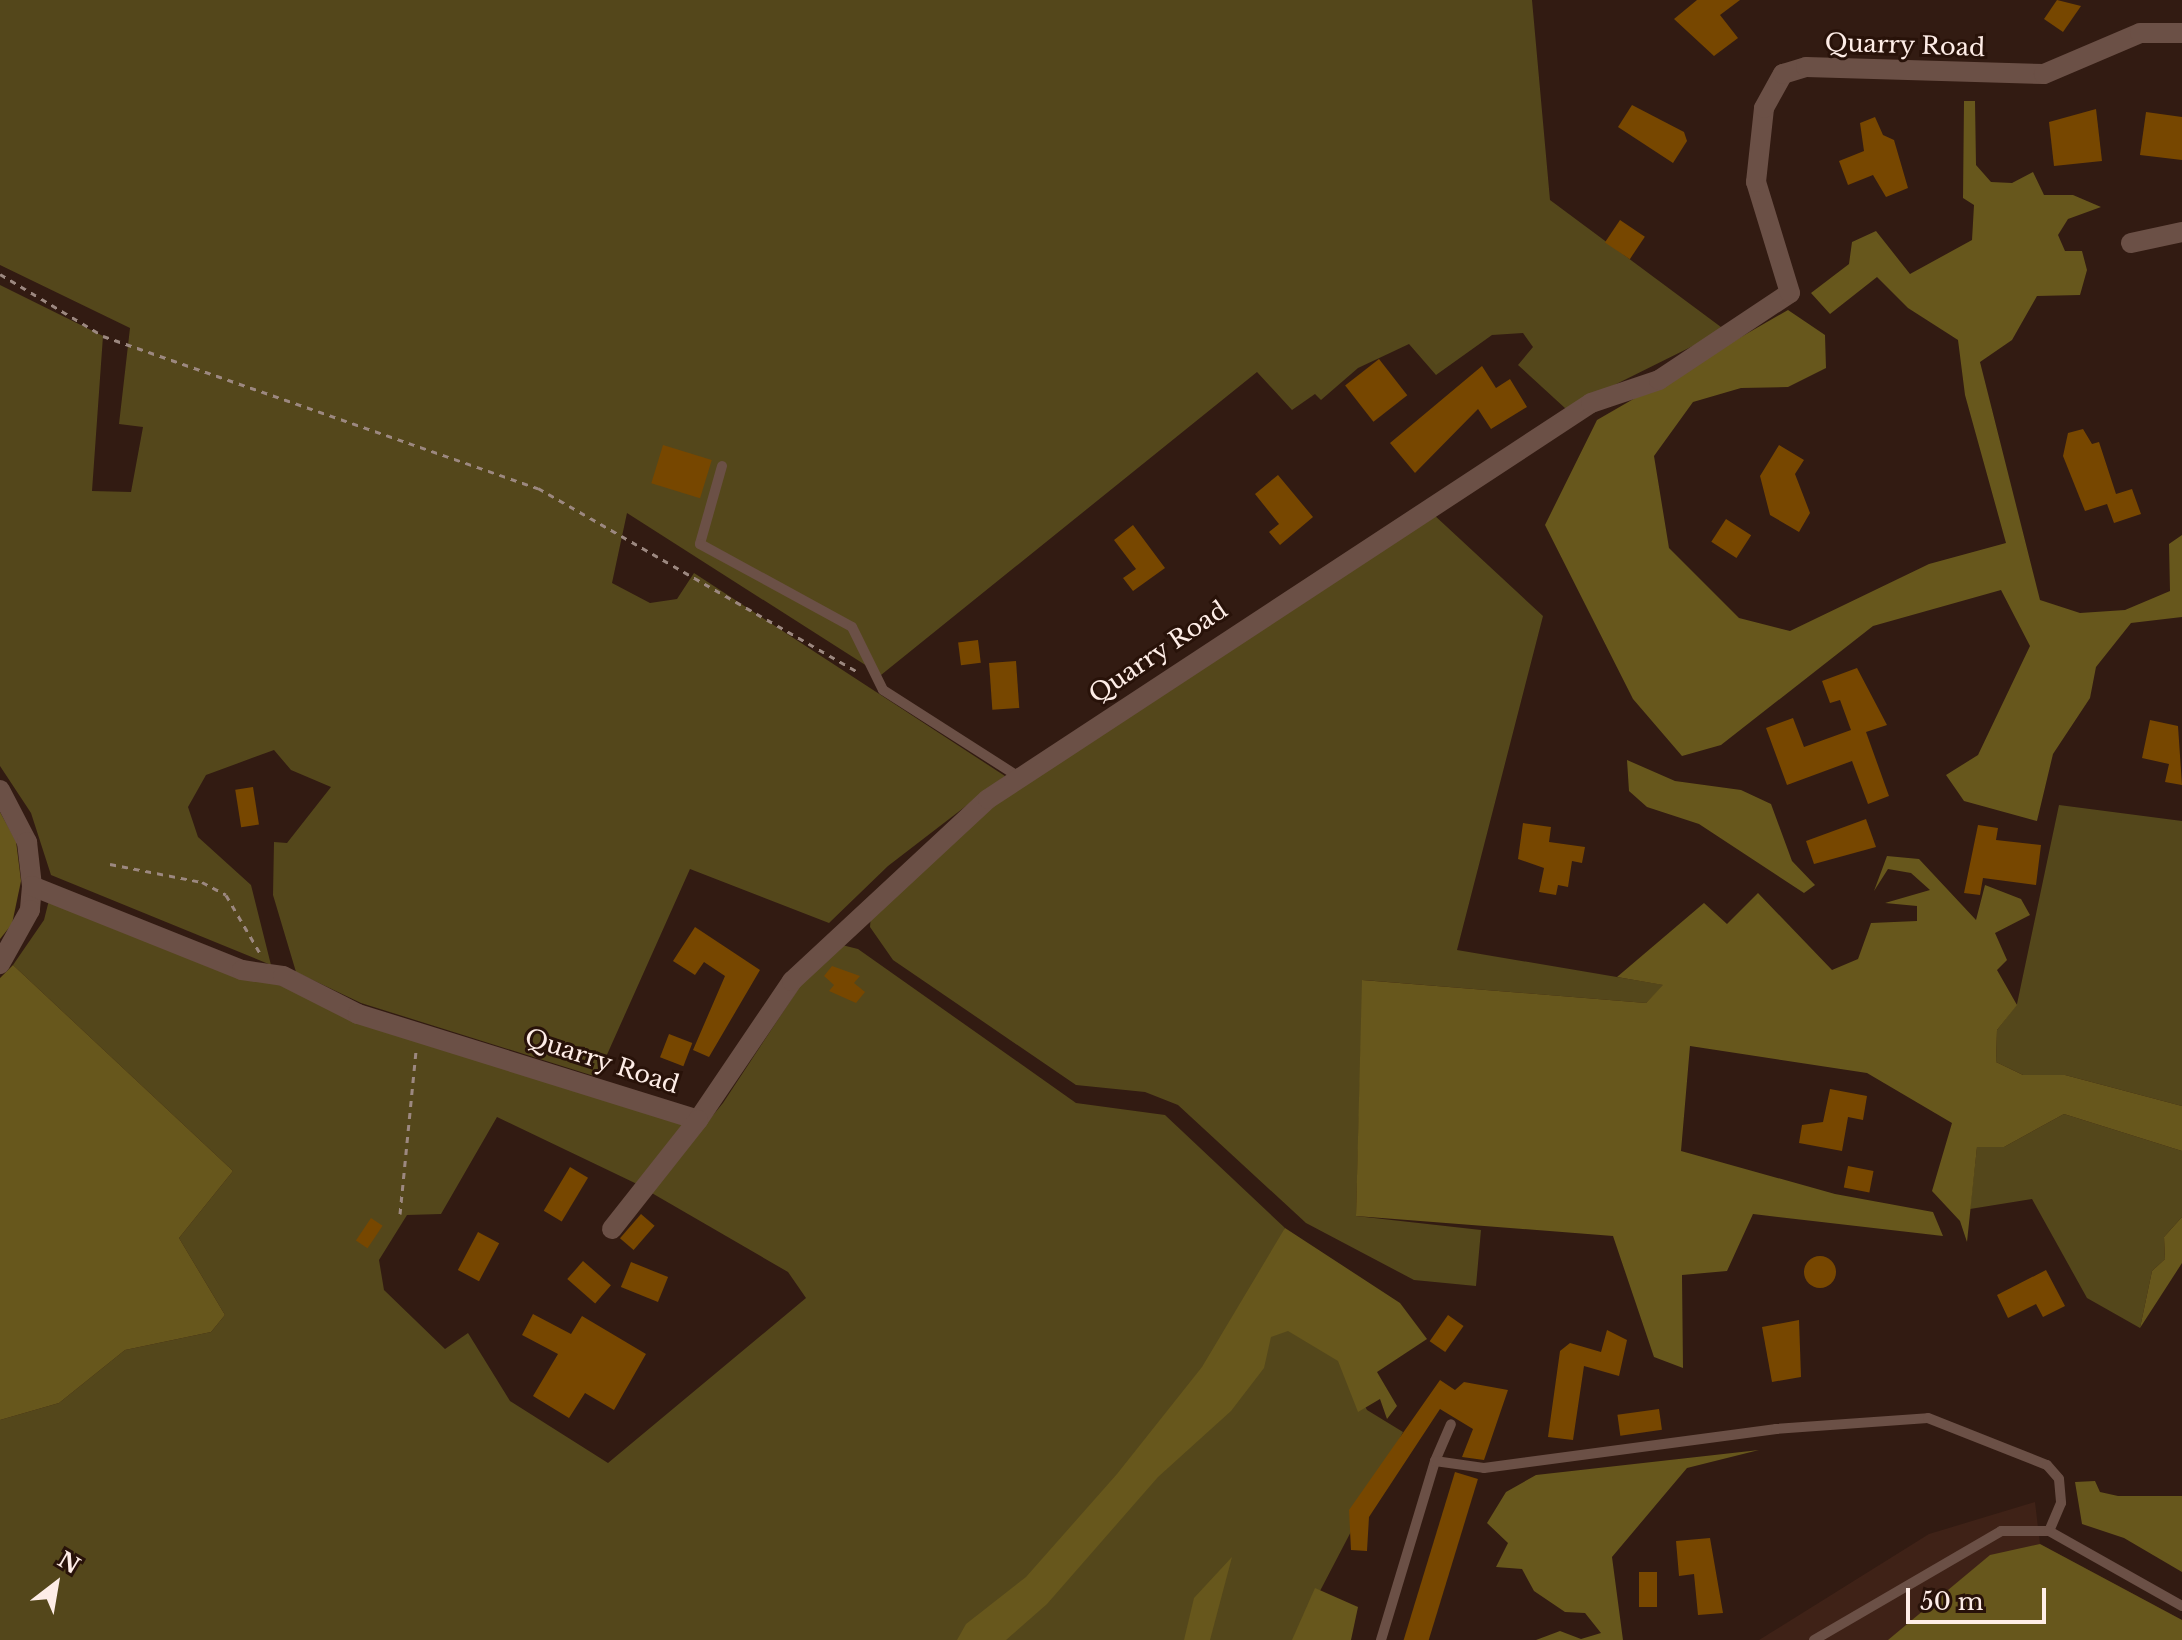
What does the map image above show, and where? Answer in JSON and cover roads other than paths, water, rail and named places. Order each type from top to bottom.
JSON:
[{"type":"street","name":"Quarry Road","points":[[32,886],[242,970],[270,974],[358,1014],[698,1120],[792,981],[904,871],[1019,777],[1581,410],[1659,380],[1790,293],[1756,182],[1764,108],[1783,74],[1806,67],[2044,74],[2140,33],[2182,33]]},
{"type":"street","points":[[2131,243],[2182,232]]},
{"type":"street","points":[[0,790],[27,842],[32,886],[30,910],[0,964]]},
{"type":"street","points":[[612,1229],[698,1120]]},
{"type":"lane","points":[[722,466],[700,544],[852,627],[883,690],[1019,777]]},
{"type":"lane","points":[[1435,1461],[1484,1468],[1776,1429],[1928,1418],[2047,1465],[2059,1479],[2061,1503],[2049,1531]]},
{"type":"lane","points":[[1381,1640],[1435,1461],[1451,1424]]},
{"type":"lane","points":[[1814,1640],[2001,1531],[2049,1531],[2182,1606]]}]
